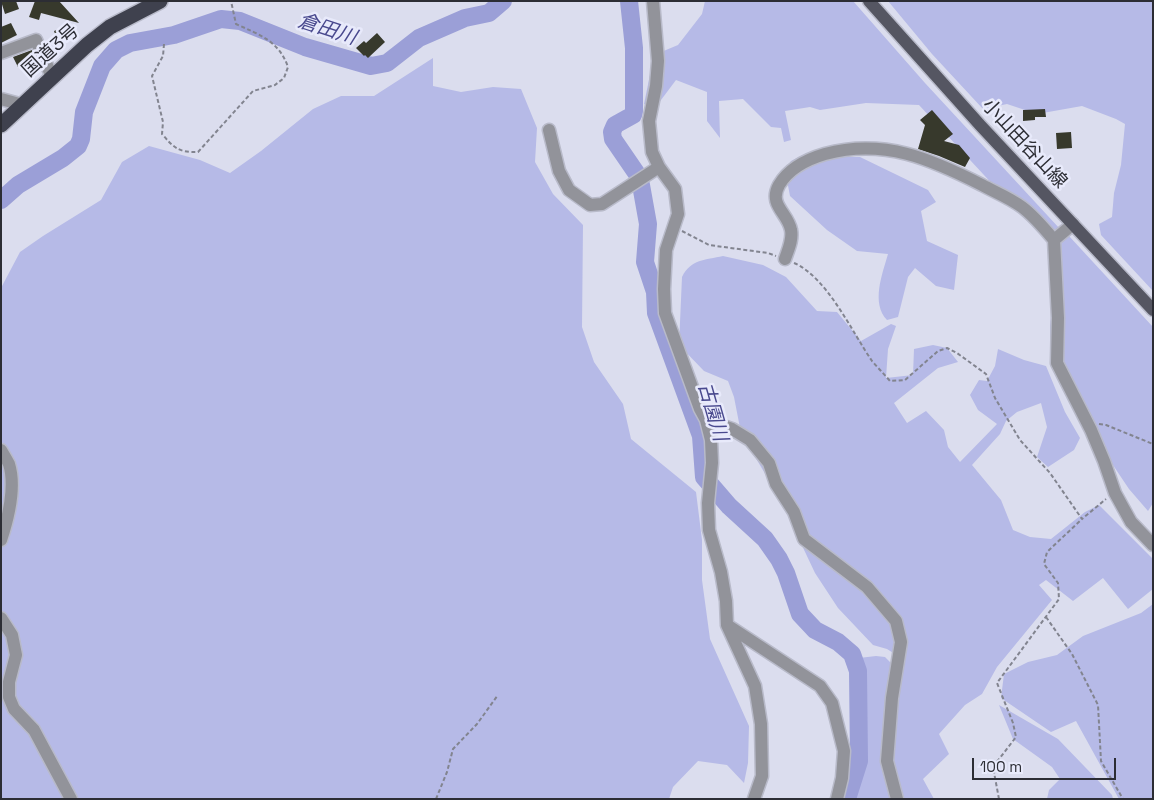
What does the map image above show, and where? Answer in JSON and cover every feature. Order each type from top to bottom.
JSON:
[{"type":"highway","name":"国道3号","points":[[1,126],[86,45],[110,27],[160,1]]},
{"type":"main road","name":"小山田谷山線","points":[[869,1],[980,125],[1153,310]]},
{"type":"street","points":[[653,1],[658,61],[656,86],[649,121],[652,152],[659,167],[675,189],[678,214],[666,250],[665,313],[700,410],[706,420],[711,440],[712,464],[708,503],[709,530],[721,572],[726,601],[727,625],[755,686],[761,724],[762,776],[754,799]]},
{"type":"street","points":[[1,53],[36,40],[52,77]]},
{"type":"street","points":[[1,99],[22,105]]},
{"type":"street","points":[[549,130],[559,171],[569,190],[590,205],[602,204],[659,167]]},
{"type":"street","points":[[785,259],[792,238],[791,227],[780,210],[776,199],[776,190],[780,182],[793,168],[813,157],[836,151],[871,149],[902,151],[942,164],[1021,206],[1035,218],[1054,240],[1058,318],[1057,363],[1087,421],[1104,461],[1114,493],[1131,522],[1153,545]]},
{"type":"street","points":[[1054,240],[1073,224]]},
{"type":"street","points":[[706,420],[732,429],[750,440],[768,464],[776,484],[794,512],[804,539],[867,587],[896,621],[901,642],[892,698],[887,761],[897,799]]},
{"type":"street","points":[[1,450],[9,464],[12,482],[6,525],[1,540]]},
{"type":"street","points":[[1,618],[12,635],[16,655],[9,682],[9,698],[14,709],[34,730],[71,799]]},
{"type":"street","points":[[727,625],[820,686],[832,702],[844,752],[842,778],[837,799]]},
{"type":"path","points":[[164,44],[163,56],[152,76],[163,122],[162,134],[172,146],[186,152],[198,152],[253,91],[275,85],[284,78],[288,67],[284,56],[275,45],[261,35],[236,24],[231,1]]},
{"type":"path","points":[[674,227],[710,245],[768,253],[803,267],[830,295],[873,362],[890,381],[905,380],[938,351],[947,348],[957,353],[986,374],[995,398],[1020,440],[1050,473],[1082,519]]},
{"type":"path","points":[[1087,421],[1106,425],[1153,444]]},
{"type":"path","points":[[999,799],[993,767],[1016,737],[1013,723],[997,683],[1059,598],[1058,583],[1044,564],[1047,552],[1082,519],[1114,493]]},
{"type":"path","points":[[1045,617],[1072,654],[1098,705],[1101,761],[1123,799]]},
{"type":"path","points":[[436,799],[453,749],[476,724],[498,695]]},
{"type":"shaded area","points":[[705,1],[853,1],[925,83],[1060,229],[1052,229],[1009,202],[919,105],[866,103],[820,110],[810,107],[785,111],[791,140],[784,142],[781,128],[771,127],[743,99],[719,101],[720,138],[707,121],[707,92],[676,80],[655,108],[644,104],[654,55],[678,45],[702,14]]},
{"type":"shaded area","points":[[888,1],[1153,1],[1153,291],[1101,235],[1099,224],[1112,217],[1114,193],[1121,165],[1125,124],[1082,106],[1037,114],[1007,104],[983,109],[932,54]]},
{"type":"shaded area","points":[[433,58],[433,86],[461,92],[493,87],[521,89],[537,128],[535,162],[553,194],[583,225],[582,327],[594,362],[623,404],[631,439],[696,492],[702,540],[702,580],[710,639],[749,726],[748,763],[744,783],[727,765],[698,761],[673,787],[669,799],[1,799],[1,288],[20,252],[101,200],[122,162],[149,146],[200,160],[230,173],[261,151],[313,109],[341,96],[374,96]]},
{"type":"shaded area","points":[[807,153],[827,157],[860,157],[928,190],[936,202],[921,211],[927,241],[958,255],[954,290],[936,286],[915,268],[908,277],[898,317],[887,320],[882,313],[880,305],[879,288],[888,254],[857,251],[827,230],[790,196],[785,170],[791,161]]},
{"type":"shaded area","points":[[1069,236],[1153,327],[1153,503],[1148,511],[1129,489],[1066,395],[1050,362],[1050,326],[1059,243]]},
{"type":"shaded area","points":[[723,256],[763,265],[786,277],[817,311],[837,312],[861,341],[891,324],[896,326],[888,349],[886,378],[913,375],[914,349],[933,345],[947,348],[958,362],[938,368],[894,403],[907,423],[926,411],[944,430],[948,447],[960,462],[997,424],[978,410],[970,395],[979,380],[987,381],[995,366],[998,349],[1024,360],[1046,366],[1065,412],[1080,438],[1074,450],[1048,467],[1037,457],[1047,427],[1041,403],[1017,412],[1006,421],[1000,434],[972,465],[1001,500],[1013,530],[1030,537],[1051,539],[1085,512],[1099,505],[1153,559],[1153,589],[1128,609],[1103,578],[1073,601],[1046,580],[1039,585],[1052,600],[997,667],[982,694],[965,705],[939,734],[949,754],[923,779],[934,799],[902,799],[899,791],[891,750],[901,658],[887,649],[873,645],[838,608],[815,573],[780,499],[741,433],[734,397],[728,381],[704,371],[679,345],[682,277],[690,267],[699,261]]},
{"type":"shaded area","points":[[1153,604],[1153,799],[1119,799],[1076,721],[1051,732],[1001,698],[1004,674],[1028,662],[1057,655],[1083,636],[1141,613]]},
{"type":"shaded area","points":[[885,657],[895,667],[887,701],[881,766],[890,799],[845,799],[852,778],[867,679],[865,666],[859,658]]},
{"type":"shaded area","points":[[999,705],[1058,739],[1112,795],[1113,799],[1047,799],[1049,790],[1060,779],[1052,767],[1013,739]]},
{"type":"building","points":[[1,1],[16,1],[19,9],[5,14]]},
{"type":"building","points":[[35,1],[59,1],[79,23],[41,13],[39,20],[29,17]]},
{"type":"building","points":[[11,23],[17,35],[1,43],[1,27]]},
{"type":"building","points":[[61,28],[66,39],[58,42],[54,31]]},
{"type":"building","points":[[377,33],[385,42],[368,58],[356,48],[364,41],[366,43]]},
{"type":"building","points":[[32,50],[35,59],[18,67],[13,57]]},
{"type":"building","points":[[1045,109],[1046,117],[1035,117],[1035,120],[1023,121],[1023,110]]},
{"type":"building","points":[[932,110],[953,134],[944,141],[959,145],[970,158],[965,167],[918,149],[925,125],[920,120]]},
{"type":"building","points":[[1071,132],[1072,148],[1057,149],[1056,133]]},
{"type":"waterway","name":"倉田川","points":[[1,200],[18,185],[63,158],[78,146],[81,139],[84,112],[102,66],[116,50],[130,43],[174,35],[221,19],[240,21],[305,47],[371,66],[387,63],[419,38],[465,18],[489,13],[503,1]]},
{"type":"waterway","name":"古園川","points":[[629,1],[634,48],[634,111],[633,115],[615,125],[612,132],[613,139],[637,174],[641,185],[648,224],[645,262],[655,292],[656,313],[701,436],[704,477],[729,506],[765,539],[786,573],[800,614],[815,630],[838,642],[852,654],[858,671],[859,761],[847,799]]}]
